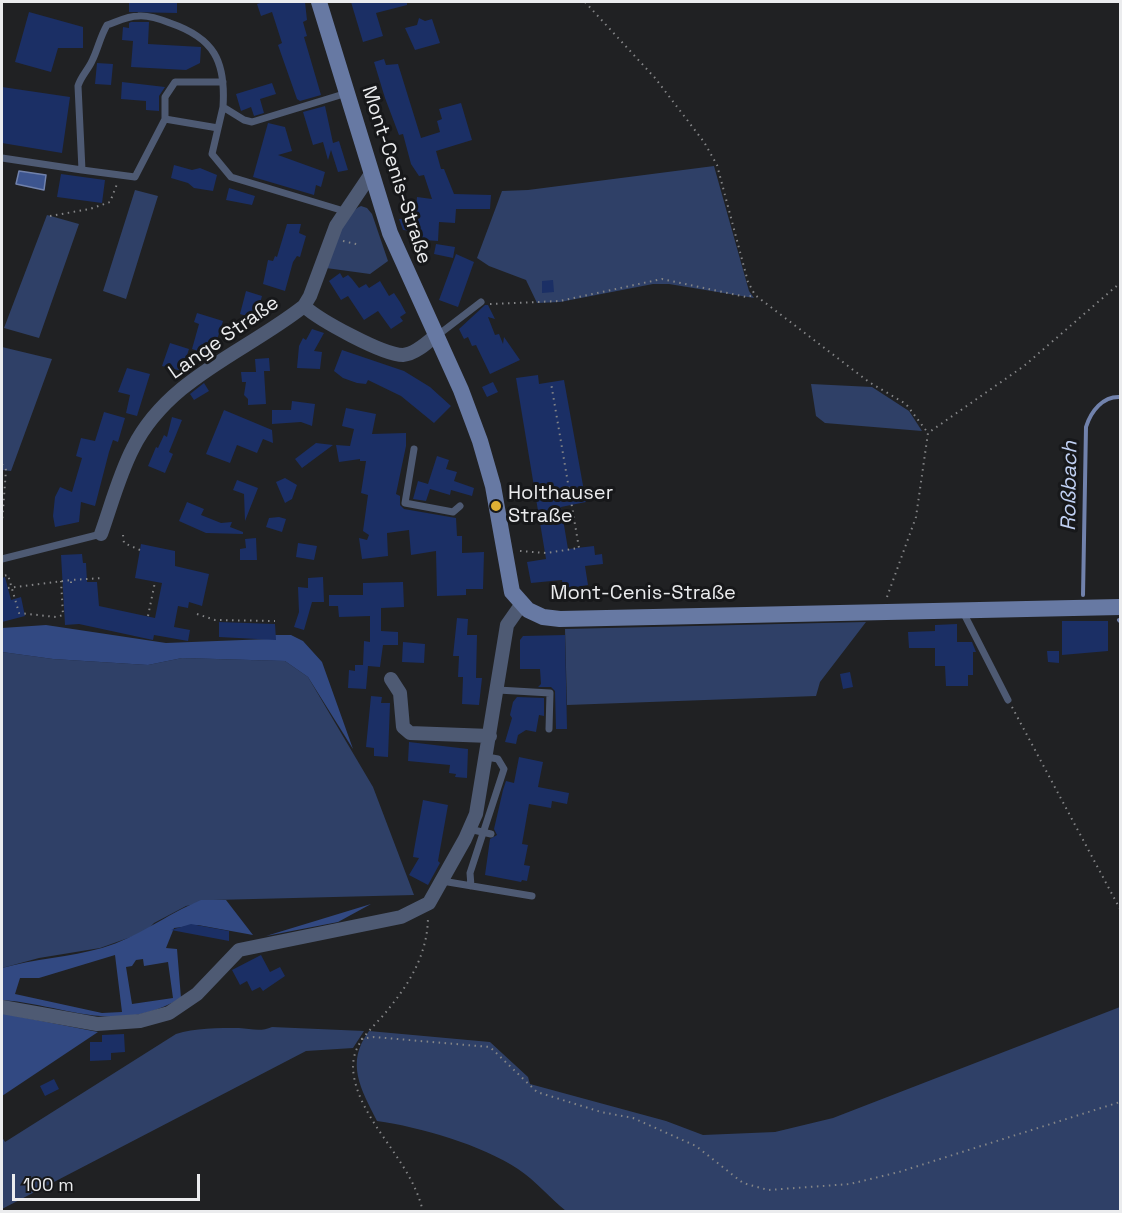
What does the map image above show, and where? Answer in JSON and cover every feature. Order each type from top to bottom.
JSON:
[{"type":"main road","name":"Mont-Cenis-Straße","points":[[319,2],[390,233],[461,390],[480,441],[493,486],[508,583],[521,605],[536,614],[560,619],[1120,607]]},
{"type":"street","name":"Lange Straße","points":[[101,534],[133,447],[154,415],[188,383],[304,306],[344,211],[371,174]]},
{"type":"street","name":"Lange Straße","points":[[304,306],[329,325],[398,354],[413,352],[435,336]]},
{"type":"street","points":[[2,1007],[97,1024],[140,1021],[169,1013],[186,1003],[239,950],[401,917],[429,903],[441,881],[481,832],[476,814],[507,625],[521,605]]},
{"type":"street","points":[[391,679],[400,693],[403,727],[410,733],[490,736]]},
{"type":"lane","points":[[82,170],[78,86],[82,74],[94,59],[99,38],[107,26],[137,15],[154,17],[184,28],[210,44],[219,59],[223,82],[223,107],[212,154],[231,177],[344,211]]},
{"type":"lane","points":[[2,158],[135,177],[165,119],[165,97],[175,82],[223,82]]},
{"type":"lane","points":[[223,107],[243,120],[252,122],[347,93]]},
{"type":"lane","points":[[165,119],[218,128]]},
{"type":"lane","points":[[435,336],[481,302]]},
{"type":"lane","points":[[414,449],[405,503],[453,512],[460,506]]},
{"type":"lane","name":"Lange Straße","points":[[2,559],[101,534]]},
{"type":"lane","points":[[962,610],[1008,700]]},
{"type":"lane","points":[[498,690],[550,693],[549,729]]},
{"type":"lane","points":[[471,886],[470,873],[481,832]]},
{"type":"lane","points":[[441,881],[532,896]]},
{"type":"path","points":[[585,2],[655,78],[713,157],[748,282],[755,295],[869,382],[906,404],[928,433],[916,517],[884,612]]},
{"type":"path","points":[[50,216],[90,209],[110,202],[121,175]]},
{"type":"path","points":[[332,238],[360,245]]},
{"type":"path","points":[[481,302],[560,301],[662,279],[746,297],[755,295]]},
{"type":"path","points":[[928,433],[1024,366],[1120,283]]},
{"type":"path","points":[[502,549],[546,553],[579,548],[551,383]]},
{"type":"path","points":[[2,464],[6,470],[2,523]]},
{"type":"path","points":[[123,536],[124,543],[140,550]]},
{"type":"path","points":[[2,575],[8,575],[9,587],[19,613],[56,617],[63,615],[61,581]]},
{"type":"path","points":[[9,587],[102,578]]},
{"type":"path","points":[[148,616],[155,582]]},
{"type":"path","points":[[197,614],[215,620],[275,621]]},
{"type":"path","points":[[1008,700],[1120,909]]},
{"type":"path","points":[[423,1212],[414,1185],[366,1107],[354,1078],[353,1056],[361,1039],[388,1010],[418,964],[428,936],[429,903]]},
{"type":"path","points":[[361,1039],[374,1037],[490,1047],[537,1092],[600,1112],[633,1118],[696,1146],[743,1183],[768,1190],[850,1184],[899,1172],[1120,1102]]},
{"type":"shaded area","points":[[714,166],[749,291],[754,298],[669,284],[653,284],[560,302],[537,303],[526,280],[489,266],[477,258],[502,191],[528,190]]},
{"type":"shaded area","points":[[19,171],[46,175],[44,190],[16,184]]},
{"type":"shaded area","points":[[135,190],[158,196],[126,299],[103,291]]},
{"type":"shaded area","points":[[361,206],[367,208],[372,214],[388,261],[370,274],[326,268],[344,224],[349,216]]},
{"type":"shaded area","points":[[47,215],[79,224],[39,338],[4,328]]},
{"type":"shaded area","points":[[2,347],[52,359],[11,471],[2,470]]},
{"type":"shaded area","points":[[811,384],[872,387],[909,411],[922,431],[825,423],[816,416]]},
{"type":"shaded area","points":[[866,622],[820,682],[816,696],[567,705],[565,629]]},
{"type":"shaded area","points":[[46,625],[166,643],[268,639],[275,635],[291,635],[303,641],[322,662],[353,749],[308,677],[285,661],[182,658],[148,665],[53,659],[2,652],[2,628]]},
{"type":"shaded area","points":[[2,652],[53,659],[148,665],[182,658],[285,661],[308,677],[373,787],[414,895],[214,900],[186,906],[154,923],[145,932],[100,948],[39,958],[2,968]]},
{"type":"shaded area","points":[[201,900],[226,900],[253,935],[198,925],[174,928],[166,948],[177,949],[181,998],[158,1009],[135,1015],[113,1017],[2,1000],[2,968],[102,948],[128,938]],"holes":[[[115,955],[122,1012],[102,1013],[15,994],[20,978],[39,978]],[[143,959],[144,966],[168,962],[173,998],[132,1004],[126,967],[132,966],[136,960]]]},
{"type":"shaded area","points":[[371,904],[338,922],[266,936]]},
{"type":"shaded area","points":[[1120,1007],[1120,1211],[566,1211],[525,1174],[487,1152],[431,1132],[377,1121],[361,1087],[357,1065],[358,1054],[369,1031],[490,1042],[528,1077],[530,1084],[666,1121],[703,1135],[775,1132],[833,1118]]},
{"type":"shaded area","points":[[2,1013],[6,1014],[98,1032],[2,1096]]},
{"type":"shaded area","points":[[272,1027],[364,1031],[353,1048],[306,1051],[2,1209],[2,1137],[5,1142],[176,1034],[207,1029],[260,1030]]},
{"type":"building","points":[[129,2],[177,2],[177,13],[129,12]]},
{"type":"building","points":[[305,2],[307,20],[303,22],[307,36],[304,37],[321,95],[300,101],[297,99],[278,45],[282,43],[272,12],[261,16],[257,4]]},
{"type":"building","points":[[351,2],[407,2],[407,5],[376,13],[383,36],[363,42]]},
{"type":"building","points":[[29,12],[83,27],[83,48],[58,48],[51,72],[15,62]]},
{"type":"building","points":[[419,18],[425,21],[432,19],[440,43],[415,50],[405,28],[417,25]]},
{"type":"building","points":[[131,22],[149,22],[148,44],[201,47],[200,63],[186,70],[131,67],[133,41],[122,40],[123,27],[129,28]]},
{"type":"building","points":[[384,59],[386,65],[398,64],[421,138],[440,132],[437,121],[442,119],[439,109],[461,103],[472,140],[436,151],[441,169],[444,169],[454,194],[491,195],[490,209],[456,209],[455,223],[439,222],[438,241],[412,239],[413,231],[403,230],[399,219],[415,220],[417,197],[432,199],[424,175],[419,176],[411,164],[403,134],[399,135],[385,98],[374,62]]},
{"type":"building","points":[[97,63],[113,64],[111,85],[95,84]]},
{"type":"building","points":[[122,82],[165,87],[159,96],[159,111],[146,110],[146,101],[121,99]]},
{"type":"building","points":[[272,83],[276,94],[260,99],[264,113],[254,116],[251,107],[241,111],[236,94]]},
{"type":"building","points":[[2,87],[70,97],[62,153],[2,143]]},
{"type":"building","points":[[325,106],[333,143],[339,141],[348,170],[338,172],[331,150],[328,160],[323,142],[313,145],[303,112]]},
{"type":"building","points":[[268,123],[285,127],[292,151],[278,155],[325,172],[321,187],[316,185],[314,195],[253,177]]},
{"type":"building","points":[[174,165],[192,170],[200,168],[217,175],[213,191],[194,188],[188,183],[171,178]]},
{"type":"building","points":[[61,174],[105,180],[102,203],[57,197]]},
{"type":"building","points":[[229,188],[255,196],[252,205],[226,200]]},
{"type":"building","points":[[287,224],[301,224],[299,233],[306,236],[300,257],[297,256],[293,262],[285,291],[263,284],[268,260],[273,261],[275,256],[277,257]]},
{"type":"building","points":[[436,244],[455,247],[453,258],[434,254]]},
{"type":"building","points":[[456,254],[474,262],[458,307],[439,300]]},
{"type":"building","points":[[340,273],[343,278],[348,275],[359,288],[366,284],[369,288],[380,281],[389,296],[394,293],[400,302],[406,313],[400,317],[403,321],[391,329],[378,311],[364,320],[348,296],[341,300],[329,281]]},
{"type":"building","points":[[553,280],[554,292],[542,293],[542,281]]},
{"type":"building","points":[[246,291],[262,296],[256,319],[240,314]]},
{"type":"building","points":[[485,305],[488,305],[495,319],[488,317],[495,335],[499,334],[503,344],[504,337],[520,360],[490,374],[476,345],[472,346],[468,337],[464,339],[459,329]]},
{"type":"building","points":[[197,313],[223,321],[214,349],[210,348],[208,354],[192,349],[199,324],[194,322]]},
{"type":"building","points":[[312,329],[324,333],[314,351],[322,352],[320,369],[297,368],[299,346],[303,338],[306,340]]},
{"type":"building","points":[[170,343],[189,349],[182,371],[162,366]]},
{"type":"building","points":[[342,350],[404,371],[430,387],[451,406],[434,423],[401,396],[368,380],[366,384],[343,378],[334,371]]},
{"type":"building","points":[[269,358],[270,371],[264,371],[266,404],[248,405],[248,399],[244,395],[246,382],[242,382],[241,372],[256,372],[255,359]]},
{"type":"building","points":[[127,368],[150,374],[137,416],[126,413],[130,395],[118,392]]},
{"type":"building","points":[[538,375],[539,384],[564,380],[586,502],[561,507],[568,549],[594,546],[595,555],[602,554],[603,564],[585,566],[588,585],[563,589],[562,580],[531,583],[527,562],[546,559],[516,378]]},
{"type":"building","points":[[493,382],[498,392],[487,397],[482,387]]},
{"type":"building","points":[[204,383],[209,391],[194,400],[190,394]]},
{"type":"building","points":[[292,401],[315,404],[312,426],[301,422],[272,424],[272,410],[291,410]]},
{"type":"building","points":[[346,408],[376,414],[372,434],[406,433],[406,446],[396,494],[400,496],[400,505],[404,509],[456,518],[457,536],[462,536],[462,553],[484,552],[483,589],[466,589],[466,595],[437,596],[436,551],[411,555],[409,530],[387,533],[388,556],[362,559],[359,538],[367,540],[369,535],[363,531],[368,495],[361,493],[366,461],[360,461],[360,459],[339,462],[336,445],[350,446],[354,429],[342,426]]},
{"type":"building","points":[[224,410],[272,430],[273,443],[263,439],[257,453],[237,445],[230,463],[206,454]]},
{"type":"building","points":[[104,412],[125,418],[118,442],[113,440],[95,506],[81,502],[79,522],[55,527],[53,516],[55,497],[60,487],[72,492],[82,458],[76,456],[81,438],[95,441]]},
{"type":"building","points":[[172,417],[182,420],[169,452],[173,454],[165,473],[148,466],[156,447],[158,448],[164,435],[167,437]]},
{"type":"building","points":[[316,443],[333,445],[302,468],[295,459]]},
{"type":"building","points":[[437,456],[449,460],[446,469],[457,472],[454,481],[474,488],[472,496],[451,490],[450,495],[430,489],[426,501],[413,499],[418,481],[428,484]]},
{"type":"building","points":[[285,478],[297,485],[292,499],[285,503],[276,482]]},
{"type":"building","points":[[237,480],[258,488],[245,521],[244,494],[233,490]]},
{"type":"building","points":[[187,502],[204,509],[201,515],[221,523],[232,522],[230,527],[243,534],[206,533],[179,521]]},
{"type":"building","points":[[269,518],[286,519],[282,532],[266,527]]},
{"type":"building","points":[[256,538],[257,560],[240,560],[240,549],[246,548],[245,539]]},
{"type":"building","points":[[298,543],[317,546],[314,560],[296,557]]},
{"type":"building","points":[[141,544],[175,551],[175,566],[209,574],[202,606],[189,602],[188,608],[178,606],[174,627],[190,630],[188,641],[154,635],[153,640],[79,624],[65,625],[61,555],[82,554],[83,563],[86,563],[87,582],[97,582],[99,606],[155,618],[162,583],[135,578]]},
{"type":"building","points":[[5,577],[11,600],[21,597],[25,616],[2,622],[2,578]]},
{"type":"building","points":[[323,577],[324,602],[312,602],[304,630],[294,627],[299,612],[298,587],[308,588],[308,578]]},
{"type":"building","points":[[403,582],[404,607],[381,608],[381,631],[398,632],[398,645],[383,645],[380,667],[368,666],[366,689],[348,688],[349,670],[355,671],[355,665],[363,665],[364,641],[370,642],[370,616],[339,617],[338,606],[329,606],[329,595],[363,595],[363,583]]},
{"type":"building","points":[[457,618],[468,619],[467,635],[477,635],[476,678],[482,678],[479,705],[462,704],[463,677],[458,677],[459,656],[453,656]]},
{"type":"building","points":[[1062,621],[1108,621],[1108,651],[1062,655]]},
{"type":"building","points":[[219,622],[275,624],[276,640],[219,637]]},
{"type":"building","points":[[957,624],[957,642],[972,642],[976,652],[973,652],[973,675],[968,675],[968,686],[946,686],[945,666],[935,666],[935,648],[909,648],[908,632],[935,631],[935,625]]},
{"type":"building","points":[[565,635],[567,729],[556,729],[555,691],[551,687],[538,687],[541,684],[540,669],[520,669],[520,640],[523,636]]},
{"type":"building","points":[[403,642],[425,644],[424,663],[402,662]]},
{"type":"building","points":[[1047,651],[1059,651],[1059,663],[1048,662]]},
{"type":"building","points":[[850,672],[853,687],[843,689],[840,674]]},
{"type":"building","points":[[371,696],[382,697],[381,703],[390,703],[388,757],[374,756],[374,748],[366,747]]},
{"type":"building","points":[[517,697],[544,698],[544,716],[539,715],[536,732],[526,730],[518,735],[516,744],[505,742],[512,718],[510,715],[513,702]]},
{"type":"building","points":[[409,742],[468,749],[467,778],[455,777],[456,774],[449,773],[450,765],[408,761]]},
{"type":"building","points":[[519,757],[543,762],[538,787],[569,793],[567,804],[552,801],[551,808],[529,804],[522,844],[528,845],[524,865],[530,866],[527,881],[522,880],[521,882],[485,875],[490,839],[497,835],[494,829],[503,790],[506,781],[514,783]]},
{"type":"building","points":[[423,800],[448,805],[438,861],[440,863],[428,885],[409,875],[419,858],[413,857]]},
{"type":"building","points":[[191,924],[229,931],[229,941],[171,930]]},
{"type":"building","points":[[261,955],[270,972],[280,967],[285,976],[263,991],[260,987],[252,991],[247,981],[240,985],[232,970]]},
{"type":"building","points":[[124,1034],[125,1052],[111,1053],[111,1060],[90,1061],[90,1042],[102,1042],[102,1035]]},
{"type":"building","points":[[54,1079],[59,1089],[45,1096],[40,1086]]},
{"type":"waterway","name":"Roßbach","points":[[1083,595],[1086,427],[1098,406],[1108,399],[1120,397]]},
{"type":"place","name":"Holthauser Straße","points":[[496,506]]}]
